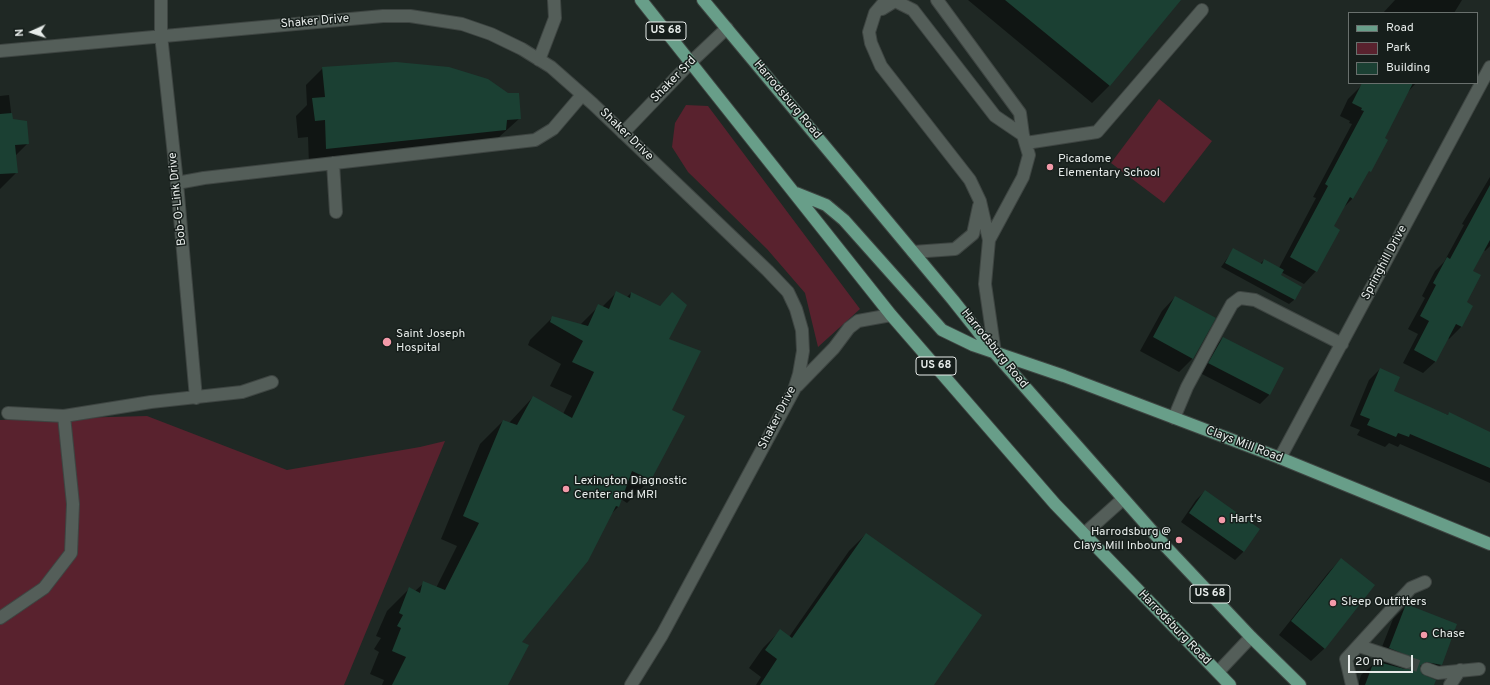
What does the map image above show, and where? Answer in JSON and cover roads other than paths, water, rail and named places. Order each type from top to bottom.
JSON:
[{"type":"main road","name":"Harrodsburg Road","points":[[641,0],[892,315],[1084,534],[1230,685]]},
{"type":"main road","name":"Harrodsburg Road","points":[[704,0],[995,352],[1123,499],[1251,638],[1300,685]]},
{"type":"main road","name":"Clays Mill Road","points":[[795,193],[826,205],[844,220],[942,330],[995,352],[1280,458],[1490,544]]},
{"type":"street","name":"Bob-O-Link Drive","points":[[161,0],[161,35],[177,183],[196,398]]},
{"type":"street","points":[[539,60],[555,18],[554,0]]},
{"type":"street","points":[[886,0],[875,13],[869,32],[871,43],[881,66],[970,180],[980,201],[989,240],[985,284],[995,352]]},
{"type":"street","points":[[937,0],[1020,113],[1024,139],[1029,155],[1023,177],[989,240]]},
{"type":"street","points":[[875,13],[895,1],[913,10],[995,116],[1024,139],[1097,132],[1202,10]]},
{"type":"street","name":"Shaker Drive","points":[[0,51],[161,35],[383,16],[410,16],[462,24],[491,34],[522,49],[551,67],[768,271],[788,292],[796,309],[802,330],[803,351],[800,374],[794,390],[662,635],[631,685]]},
{"type":"street","name":"Shaker Srd","points":[[623,134],[691,62],[727,28]]},
{"type":"street","name":"Springhill Drive","points":[[1280,458],[1490,67]]},
{"type":"street","points":[[177,183],[204,178],[535,140],[553,129],[582,95]]},
{"type":"street","points":[[333,163],[336,212]]},
{"type":"street","points":[[913,252],[955,249],[973,234],[980,201]]},
{"type":"street","points":[[1174,418],[1187,388],[1216,333],[1232,304],[1240,298],[1255,300],[1342,344]]},
{"type":"street","points":[[794,390],[834,348],[849,328],[858,321],[892,315]]},
{"type":"street","points":[[8,413],[64,416],[151,402],[242,392],[272,382]]},
{"type":"street","points":[[0,618],[44,588],[71,552],[73,504],[64,416]]},
{"type":"street","points":[[1084,534],[1123,499]]},
{"type":"street","points":[[1352,685],[1346,659],[1411,588],[1425,582]]},
{"type":"street","points":[[1218,672],[1251,638]]},
{"type":"street","points":[[1359,646],[1407,662]]},
{"type":"street","points":[[1427,669],[1438,673],[1479,668]]},
{"type":"street","points":[[1450,685],[1460,670]]},
{"type":"tunnel","points":[[1407,662],[1427,669]]},
{"type":"place","name":"Picadome Elementary School","points":[[1050,167]]},
{"type":"place","name":"Saint Joseph Hospital","points":[[387,342]]},
{"type":"place","name":"Lexington Diagnostic Center and MRI","points":[[566,489]]},
{"type":"place","name":"Hart's","points":[[1222,520]]},
{"type":"place","name":"Harrodsburg @ Clays Mill Inbound","points":[[1179,540]]},
{"type":"place","name":"Sleep Outfitters","points":[[1333,603]]},
{"type":"place","name":"Chase","points":[[1424,635]]}]
